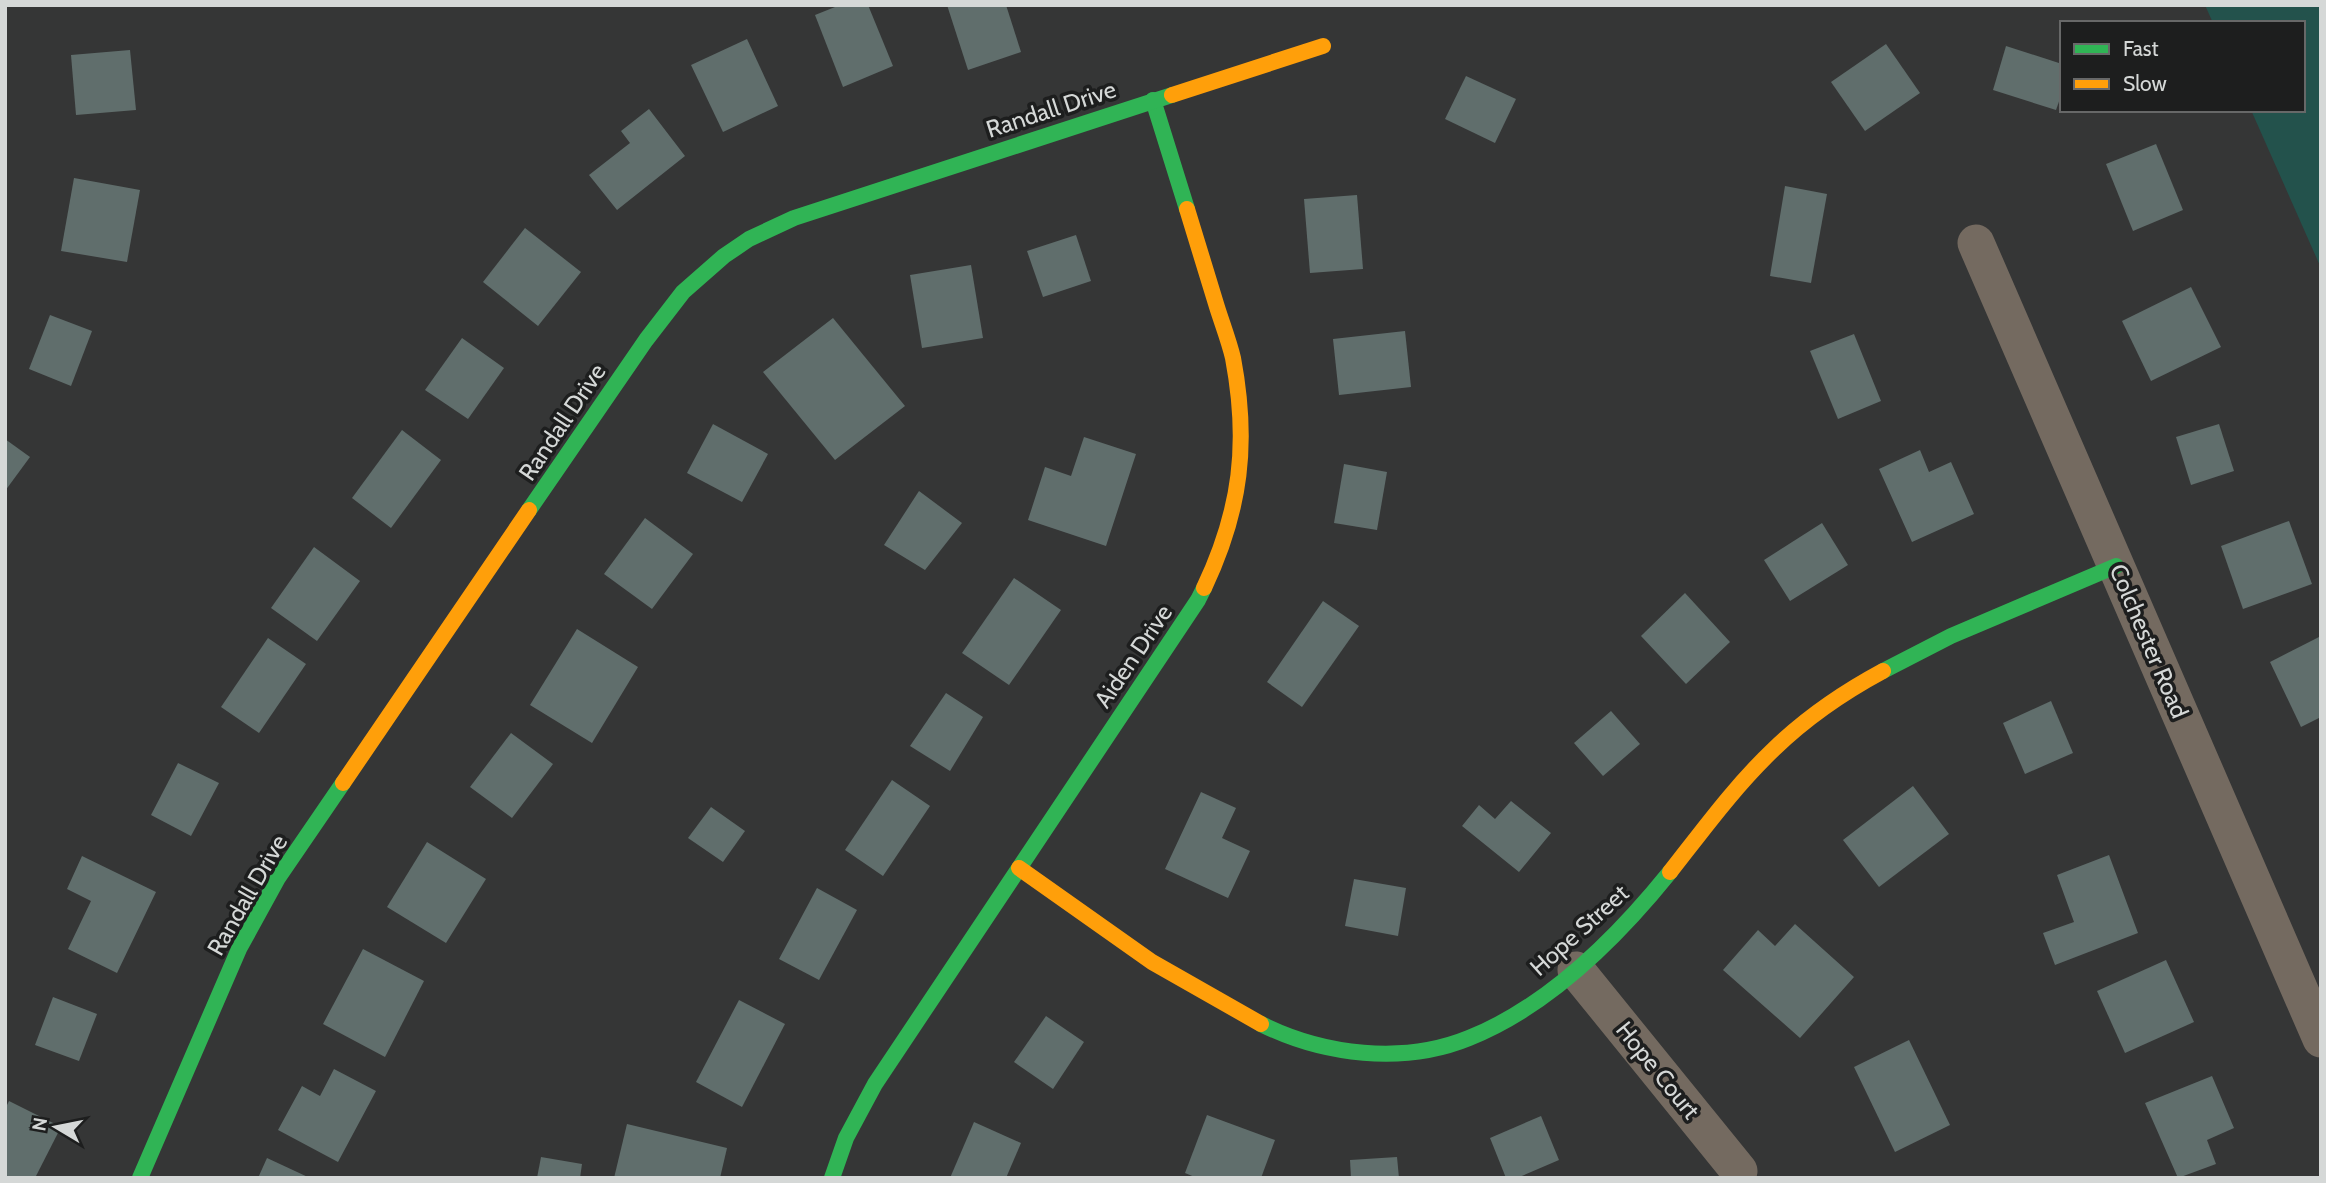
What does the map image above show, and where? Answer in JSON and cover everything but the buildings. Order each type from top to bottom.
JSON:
[{"type":"street","name":"Randall Drive","points":[[141,1178],[239,949],[278,878],[646,340],[683,292],[724,256],[749,239],[794,218],[1323,46]]},
{"type":"street","name":"Aiden Drive","points":[[832,1178],[846,1138],[875,1084],[1198,600],[1221,550],[1234,508],[1242,442],[1238,387],[1232,355],[1153,100]]},
{"type":"street","name":"Colchester Road","points":[[1976,243],[2321,1039]]},
{"type":"street","name":"Hope Street","points":[[1019,868],[1145,958],[1269,1029],[1307,1043],[1356,1052],[1396,1053],[1446,1046],[1477,1034],[1526,1007],[1576,970],[1622,927],[1650,896],[1746,776],[1797,728],[1852,687],[1914,654],[2116,566]]},
{"type":"street","name":"Hope Court","points":[[1576,970],[1739,1171]]},
{"type":"green space","points":[[2205,5],[2321,5],[2321,268],[2252,112],[2305,112],[2305,21],[2212,21]]},
{"type":"traffic: fast","points":[[529,510],[646,340],[683,292],[724,256],[749,239],[794,218],[1172,95]]},
{"type":"traffic: fast","points":[[1153,100],[1187,209]]},
{"type":"traffic: fast","points":[[1883,671],[1951,636],[2116,566]]},
{"type":"traffic: fast","points":[[832,1178],[846,1138],[875,1084],[1204,588]]},
{"type":"traffic: fast","points":[[140,1178],[239,949],[278,878],[343,783]]},
{"type":"traffic: fast","points":[[1261,1024],[1310,1043],[1364,1053],[1417,1052],[1469,1038],[1527,1008],[1554,989],[1604,946],[1670,872]]},
{"type":"traffic: slow","points":[[1172,95],[1323,46]]},
{"type":"traffic: slow","points":[[1187,209],[1231,352],[1240,419],[1241,448],[1234,503],[1217,559],[1204,588]]},
{"type":"traffic: slow","points":[[343,783],[529,510]]},
{"type":"traffic: slow","points":[[1670,872],[1733,793],[1774,749],[1826,706],[1883,671]]},
{"type":"traffic: slow","points":[[1019,868],[1152,962],[1261,1024]]}]
